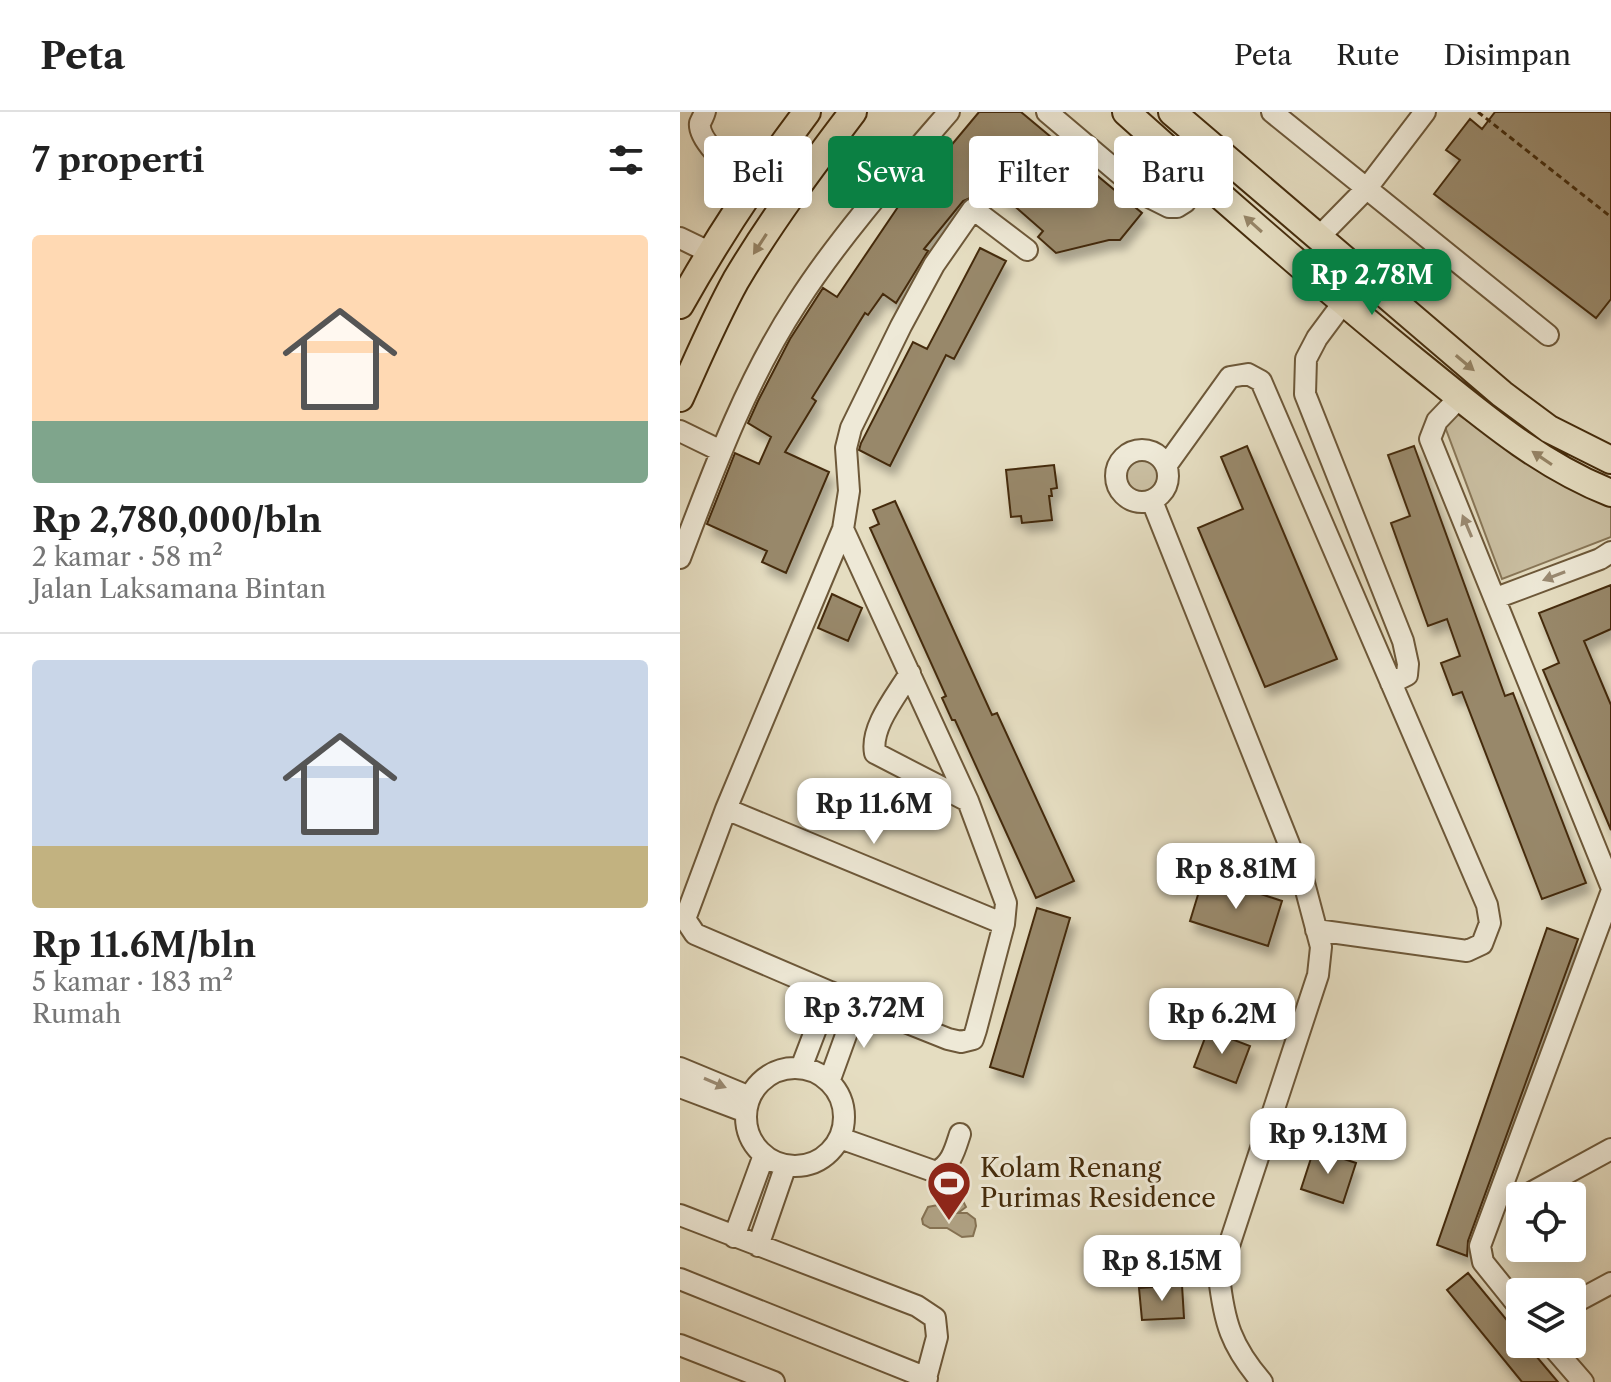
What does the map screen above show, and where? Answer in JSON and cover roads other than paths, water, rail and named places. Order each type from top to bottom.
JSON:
[{"type":"main road","points":[[789,136],[807,112]]},
{"type":"main road","points":[[680,398],[737,279],[791,194],[853,112]]},
{"type":"main road","points":[[1126,112],[1153,136]]},
{"type":"main road","points":[[1172,112],[1502,394],[1549,429],[1611,460]]},
{"type":"main road","points":[[1233,207],[1343,303],[1543,460],[1611,493]]},
{"type":"main road","points":[[680,305],[737,208]]},
{"type":"main road","points":[[1295,262],[1318,238]]},
{"type":"street","points":[[704,137],[700,123],[705,112]]},
{"type":"street","points":[[680,558],[721,451],[797,302],[892,177],[949,112]]},
{"type":"street","points":[[1047,112],[1114,169]]},
{"type":"street","points":[[1272,112],[1548,335]]},
{"type":"street","points":[[1318,238],[1367,188],[1425,112]]},
{"type":"street","points":[[843,529],[968,801],[1006,903],[1004,924],[976,1030],[973,1039],[967,1042],[948,1039],[695,934],[685,919],[726,809],[843,529],[849,491],[847,439],[901,326],[934,265],[973,209],[1027,250]]},
{"type":"street","points":[[680,238],[709,252]]},
{"type":"street","points":[[1343,303],[1306,359],[1305,394],[1403,641],[1407,675],[1391,683]]},
{"type":"street","points":[[1166,466],[1230,377],[1248,374],[1261,381],[1487,905],[1490,923],[1482,944],[1467,951],[1316,930]]},
{"type":"street","points":[[1460,397],[1437,421],[1430,439],[1611,886]]},
{"type":"street","points":[[680,431],[721,451]]},
{"type":"street","points":[[1139,449],[1156,453],[1166,466],[1164,490],[1152,501],[1134,501],[1120,491],[1115,473],[1117,464],[1130,452],[1139,449]]},
{"type":"street","points":[[1152,501],[1303,879],[1321,947],[1318,975],[1219,1276],[1224,1318],[1248,1366],[1262,1382]]},
{"type":"street","points":[[1496,598],[1600,559],[1611,552]]},
{"type":"street","points":[[910,673],[880,724],[873,743],[875,753],[968,801]]},
{"type":"street","points":[[726,809],[1004,924]]},
{"type":"street","points":[[1506,1291],[1483,1262],[1479,1252],[1611,893]]},
{"type":"street","points":[[801,1068],[830,992]]},
{"type":"street","points":[[829,1082],[858,1002]]},
{"type":"street","points":[[680,1068],[748,1105]]},
{"type":"street","points":[[801,1068],[821,1075],[829,1082],[840,1099],[844,1118],[840,1138],[830,1151],[817,1161],[802,1166],[786,1165],[764,1155],[749,1136],[748,1105],[756,1087],[776,1071],[801,1068]]},
{"type":"street","points":[[680,1087],[748,1105]]},
{"type":"street","points":[[840,1138],[936,1172],[946,1166],[960,1134]]},
{"type":"street","points":[[1550,1182],[1611,1149]]},
{"type":"street","points":[[734,1237],[764,1155]]},
{"type":"street","points":[[758,1246],[786,1165]]},
{"type":"street","points":[[1494,1213],[1506,1206]]},
{"type":"street","points":[[680,1215],[917,1306],[935,1318],[937,1337],[926,1380],[680,1279]]},
{"type":"street","points":[[1586,1296],[1611,1283]]},
{"type":"street","points":[[680,1345],[774,1382]]},
{"type":"street","points":[[1562,1358],[1583,1382]]},
{"type":"place","name":"Kolam Renang Purimas Residence","points":[[949,1222]]}]
